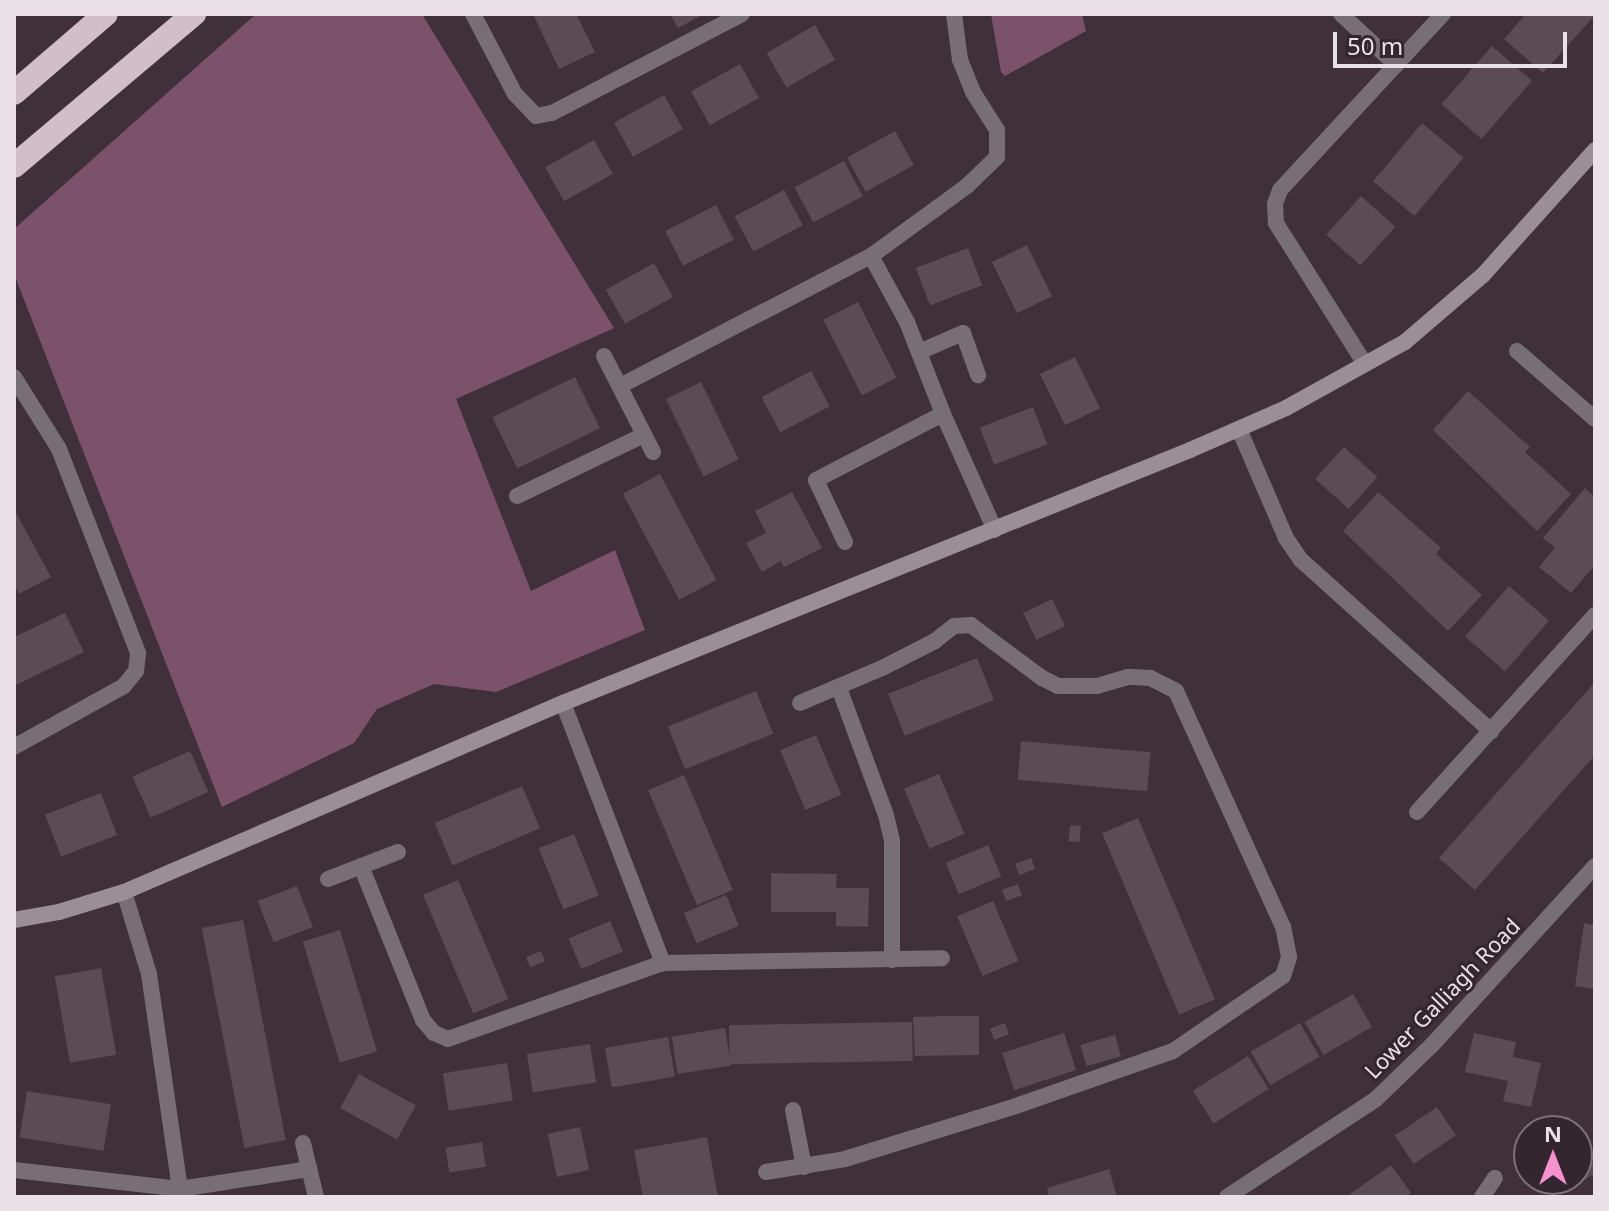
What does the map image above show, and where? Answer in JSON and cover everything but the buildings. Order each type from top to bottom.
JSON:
[{"type":"highway","points":[[14,93],[106,14]]},
{"type":"highway","points":[[14,166],[194,14]]},
{"type":"street","points":[[473,14],[515,94],[536,116],[552,113],[742,14]]},
{"type":"street","points":[[620,386],[871,256],[967,186],[997,157],[997,130],[973,92],[960,60],[954,14]]},
{"type":"street","points":[[1341,14],[1396,65]]},
{"type":"street","points":[[1365,364],[1276,223],[1275,204],[1280,190],[1443,14]]},
{"type":"street","points":[[14,920],[59,912],[124,892],[563,703],[1239,429],[1405,342],[1483,275],[1595,150]]},
{"type":"street","points":[[871,256],[907,322],[943,414],[995,530]]},
{"type":"street","points":[[919,352],[963,333],[978,375]]},
{"type":"street","points":[[1517,351],[1592,409]]},
{"type":"street","points":[[604,356],[653,452]]},
{"type":"street","points":[[14,377],[59,449],[138,653],[136,671],[124,686],[14,747]]},
{"type":"street","points":[[845,542],[816,480],[943,414]]},
{"type":"street","points":[[1239,429],[1286,538],[1301,560],[1491,731]]},
{"type":"street","points":[[517,496],[644,435]]},
{"type":"street","points":[[1417,812],[1595,615]]},
{"type":"street","points":[[766,1172],[845,1159],[988,1115],[1173,1051],[1283,976],[1289,957],[1283,927],[1176,691],[1150,678],[1128,677],[1097,686],[1058,686],[1042,678],[971,625],[954,626],[935,641],[839,688],[800,703]]},
{"type":"street","points":[[839,688],[886,815],[892,841],[892,960]]},
{"type":"street","points":[[563,703],[663,963]]},
{"type":"street","points":[[328,879],[398,852]]},
{"type":"street","points":[[361,866],[423,1020],[434,1033],[448,1039],[663,963],[942,958]]},
{"type":"street","name":"Lower Galliagh Road","points":[[1227,1197],[1376,1099],[1432,1045],[1595,866]]},
{"type":"street","points":[[124,892],[149,974],[180,1189]]},
{"type":"street","points":[[793,1110],[804,1167]]},
{"type":"street","points":[[303,1143],[316,1197]]},
{"type":"street","points":[[14,1170],[180,1189],[309,1169]]},
{"type":"street","points":[[1482,1197],[1495,1178]]},
{"type":"shaded area","points":[[256,14],[422,14],[614,328],[456,399],[531,591],[615,550],[645,630],[496,692],[434,684],[377,709],[354,743],[222,807],[14,274],[14,229]]},
{"type":"shaded area","points":[[991,14],[1082,14],[1086,31],[1005,76],[1001,72]]}]
